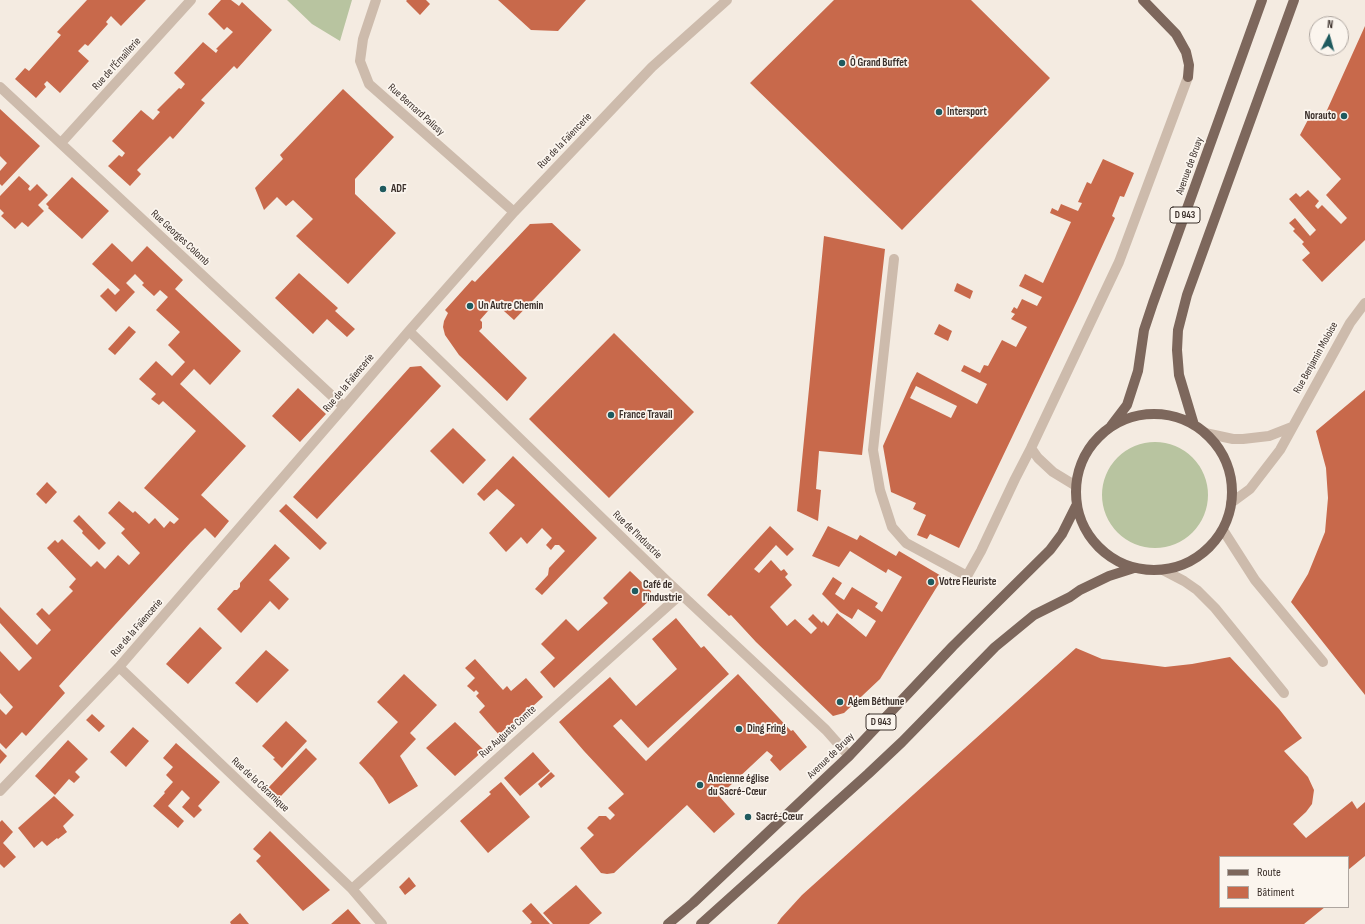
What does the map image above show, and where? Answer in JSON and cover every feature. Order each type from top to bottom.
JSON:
[{"type":"main road","points":[[1143,0],[1176,34],[1186,52],[1189,65],[1188,77]]},
{"type":"main road","name":"Avenue de Bruay","points":[[1109,428],[1126,405],[1138,371],[1146,323],[1262,0]]},
{"type":"main road","name":"D 943","points":[[1194,425],[1179,375],[1177,350],[1178,330],[1187,295],[1294,0]]},
{"type":"main road","points":[[1151,414],[1173,417],[1194,425],[1205,433],[1222,454],[1231,478],[1232,503],[1223,530],[1208,549],[1187,563],[1163,570],[1134,568],[1114,560],[1096,546],[1084,527],[1076,506],[1076,486],[1079,469],[1086,453],[1096,440],[1109,428],[1129,418],[1151,414]]},
{"type":"main road","name":"Avenue de Bruay","points":[[668,924],[693,903],[849,756],[954,646],[1050,550],[1062,534],[1076,506]]},
{"type":"main road","name":"D 943","points":[[704,923],[868,774],[1001,642],[1034,615],[1109,576],[1134,568]]},
{"type":"street","name":"Rue de l'Émaillerie","points":[[61,143],[191,0]]},
{"type":"street","name":"Rue Bernard Palissy","points":[[376,0],[363,40],[360,61],[369,84],[514,212]]},
{"type":"street","name":"Rue de la Faïencerie","points":[[0,791],[119,667],[409,331],[514,212],[652,67],[727,0]]},
{"type":"street","points":[[894,259],[873,450],[880,490],[892,527],[906,543],[967,576],[981,551],[1031,448],[1119,262],[1188,77]]},
{"type":"street","name":"Rue Georges Colomb","points":[[0,87],[344,407]]},
{"type":"street","name":"Rue Benjamin Moloise","points":[[1232,503],[1250,488],[1280,450],[1350,323],[1365,303]]},
{"type":"street","name":"Rue de l'Industrie","points":[[409,331],[680,594],[826,730],[849,756]]},
{"type":"street","points":[[1205,433],[1232,439],[1243,439],[1269,436],[1292,427]]},
{"type":"street","points":[[1031,448],[1038,458],[1053,472],[1076,486]]},
{"type":"street","points":[[1223,530],[1256,580],[1323,662]]},
{"type":"street","points":[[1163,570],[1197,590],[1215,608],[1284,693]]},
{"type":"street","name":"Rue Auguste Comte","points":[[352,888],[680,594]]},
{"type":"street","name":"Rue de la Céramique","points":[[119,667],[352,888],[382,924]]},
{"type":"green space","points":[[287,0],[352,0],[340,41],[312,24]]},
{"type":"green space","points":[[1155,442],[1175,446],[1192,458],[1204,475],[1208,495],[1204,515],[1192,532],[1175,544],[1155,548],[1135,544],[1118,532],[1106,515],[1102,495],[1106,475],[1118,458],[1135,446]]},
{"type":"building","points":[[87,0],[146,0],[121,26],[111,16],[106,22],[108,24],[88,46],[85,44],[78,51],[89,61],[60,93],[47,81],[44,84],[46,87],[36,98],[15,79],[25,68],[29,71],[61,35],[57,32]]},
{"type":"building","points":[[221,0],[231,0],[239,6],[242,2],[272,30],[237,69],[234,66],[201,100],[205,103],[173,139],[170,136],[137,170],[141,174],[130,186],[108,166],[119,155],[122,157],[125,153],[112,141],[141,110],[153,120],[160,112],[157,110],[185,84],[174,73],[203,42],[216,53],[218,50],[216,49],[233,32],[227,27],[224,30],[208,14]]},
{"type":"building","points":[[426,0],[430,4],[420,15],[406,1]]},
{"type":"building","points":[[498,0],[586,0],[558,31],[531,30]]},
{"type":"building","points":[[834,0],[971,0],[1050,78],[902,230],[750,83]]},
{"type":"building","points":[[1365,26],[1365,240],[1322,282],[1302,260],[1310,253],[1302,244],[1304,242],[1293,231],[1295,229],[1289,223],[1295,218],[1310,236],[1316,230],[1289,199],[1296,193],[1300,197],[1308,190],[1319,201],[1315,206],[1318,209],[1322,205],[1341,224],[1347,218],[1326,195],[1341,179],[1300,135],[1311,114],[1323,119]]},
{"type":"building","points":[[343,89],[394,137],[355,179],[355,194],[396,233],[348,284],[296,236],[313,219],[293,200],[286,206],[277,197],[264,210],[255,188],[283,159],[280,155]]},
{"type":"building","points":[[0,109],[40,146],[2,186],[0,184],[0,171],[7,163],[0,156]]},
{"type":"building","points":[[1103,159],[1134,173],[1124,197],[1120,196],[1112,216],[1115,218],[1078,299],[959,548],[930,534],[927,539],[917,535],[926,515],[913,509],[916,503],[891,492],[883,446],[911,383],[917,372],[977,404],[987,384],[961,371],[964,365],[980,373],[984,365],[988,366],[1002,340],[1016,347],[1027,327],[1011,319],[1015,314],[1011,312],[1014,307],[1017,309],[1022,299],[1037,306],[1042,297],[1019,286],[1025,274],[1043,283],[1071,222],[1050,213],[1052,208],[1058,211],[1061,204],[1078,211],[1082,203],[1078,202],[1087,182],[1091,184]],"holes":[[[916,386],[957,406],[951,418],[910,398]]]},
{"type":"building","points":[[19,176],[30,186],[28,189],[30,191],[37,184],[48,195],[38,205],[44,211],[28,227],[22,222],[15,229],[1,216],[4,213],[0,209],[0,196]]},
{"type":"building","points":[[72,177],[109,211],[82,239],[48,208],[49,207],[46,204]]},
{"type":"building","name":"Un Autre Chemin","points":[[552,223],[581,250],[514,320],[495,303],[480,320],[482,322],[482,328],[479,331],[527,378],[507,401],[459,355],[445,335],[443,327],[448,313],[445,310],[472,280],[475,282],[530,224]]},
{"type":"building","points":[[824,236],[885,249],[862,455],[819,451],[816,489],[821,490],[818,521],[797,511]]},
{"type":"building","points":[[112,243],[132,262],[147,246],[183,280],[175,289],[241,351],[210,385],[194,369],[180,384],[246,446],[201,495],[229,521],[215,538],[205,528],[191,542],[59,686],[65,693],[26,736],[22,732],[6,749],[0,743],[0,709],[6,715],[13,707],[0,693],[0,651],[19,671],[32,658],[0,623],[0,607],[37,645],[51,630],[36,614],[42,608],[49,615],[73,591],[69,587],[76,579],[47,548],[55,540],[58,543],[62,539],[91,567],[97,561],[105,569],[118,555],[129,565],[140,553],[121,533],[125,529],[108,513],[119,501],[133,513],[135,511],[149,524],[155,518],[164,528],[170,521],[174,524],[179,519],[144,488],[196,431],[163,401],[159,405],[151,399],[156,394],[139,379],[156,361],[172,376],[185,362],[168,345],[180,332],[156,310],[168,297],[160,290],[154,296],[142,285],[144,283],[135,274],[126,283],[135,292],[116,312],[100,296],[108,288],[115,295],[120,290],[92,264]]},
{"type":"building","points":[[299,273],[338,308],[335,311],[355,329],[347,337],[327,319],[313,334],[275,298]]},
{"type":"building","points":[[957,283],[973,291],[970,299],[954,291]]},
{"type":"building","points":[[939,324],[952,331],[948,341],[934,334]]},
{"type":"building","points":[[129,326],[136,332],[115,355],[108,349]]},
{"type":"building","name":"France Travail","points":[[614,333],[694,412],[609,498],[529,419]]},
{"type":"building","points":[[421,366],[441,386],[317,519],[293,497],[410,367]]},
{"type":"building","points":[[298,388],[326,414],[300,442],[272,416]]},
{"type":"building","points":[[1365,390],[1365,695],[1291,602],[1308,574],[1325,532],[1328,498],[1326,468],[1316,431]]},
{"type":"building","points":[[453,428],[486,460],[463,484],[430,451]]},
{"type":"building","points":[[513,456],[597,538],[542,595],[535,589],[548,575],[549,568],[565,551],[559,545],[555,545],[551,550],[546,545],[552,538],[542,528],[527,544],[521,537],[506,552],[489,533],[515,505],[497,489],[484,501],[477,494]]},
{"type":"building","points":[[47,482],[57,492],[46,504],[36,494]]},
{"type":"building","points":[[286,504],[327,543],[320,550],[279,511]]},
{"type":"building","points":[[79,515],[106,543],[99,550],[82,533],[83,531],[73,521]]},
{"type":"building","points":[[770,526],[794,549],[787,556],[776,545],[754,569],[759,573],[771,560],[781,571],[784,569],[788,574],[785,577],[792,585],[770,607],[787,626],[795,619],[811,634],[817,628],[808,619],[813,614],[822,623],[823,621],[828,626],[837,613],[866,637],[876,621],[858,609],[852,619],[840,612],[822,594],[833,577],[842,583],[835,594],[844,600],[852,587],[878,603],[875,607],[882,612],[902,577],[888,569],[886,573],[850,551],[839,567],[812,556],[828,526],[857,540],[860,535],[896,556],[899,551],[943,577],[880,679],[844,713],[833,716],[756,642],[731,615],[729,616],[707,595]]},
{"type":"building","points":[[275,544],[290,558],[269,580],[289,599],[279,610],[270,601],[241,633],[217,609],[234,590],[237,590],[240,587],[240,583]]},
{"type":"building","points":[[630,571],[651,591],[650,600],[554,688],[540,672],[555,658],[541,644],[566,619],[578,631],[608,603],[603,598]]},
{"type":"building","points":[[676,618],[701,648],[704,646],[729,674],[648,748],[621,719],[613,726],[646,761],[738,674],[791,731],[793,730],[807,747],[780,771],[770,760],[773,756],[767,751],[719,796],[735,814],[714,833],[687,805],[614,873],[601,873],[580,848],[594,835],[587,828],[599,816],[606,816],[610,820],[615,815],[608,808],[624,794],[559,722],[610,677],[636,706],[677,669],[652,639]]},
{"type":"building","points":[[200,627],[222,648],[188,684],[166,664]]},
{"type":"building","points":[[1076,648],[1102,659],[1165,667],[1230,657],[1279,709],[1302,738],[1284,751],[1308,777],[1314,790],[1312,804],[1293,824],[1306,838],[1352,801],[1357,809],[1365,802],[1365,856],[1349,869],[1349,856],[1219,856],[1219,908],[1324,908],[1304,924],[777,924],[802,895]]},
{"type":"building","points":[[266,650],[289,670],[257,703],[235,683]]},
{"type":"building","points":[[475,659],[503,690],[507,686],[511,691],[526,678],[543,697],[500,736],[479,712],[485,706],[476,696],[479,693],[476,690],[474,692],[467,686],[475,678],[465,668]]},
{"type":"building","points":[[404,674],[437,705],[410,733],[416,739],[400,756],[418,786],[389,804],[373,778],[359,763],[398,722],[377,702]]},
{"type":"building","points":[[92,714],[105,726],[99,732],[86,720]]},
{"type":"building","points":[[286,721],[307,741],[282,768],[273,759],[275,758],[262,746]]},
{"type":"building","points":[[455,722],[484,750],[455,776],[426,748]]},
{"type":"building","points":[[133,727],[149,741],[126,767],[110,752]]},
{"type":"building","points":[[68,740],[88,759],[75,772],[80,777],[74,783],[69,779],[55,795],[35,776]]},
{"type":"building","points":[[176,743],[220,782],[198,806],[202,810],[194,818],[182,807],[190,798],[182,790],[168,806],[184,821],[178,828],[153,806],[173,782],[166,775],[173,767],[163,758]]},
{"type":"building","points":[[306,748],[317,759],[279,798],[268,788]]},
{"type":"building","points":[[0,749],[7,756],[0,764]]},
{"type":"building","points":[[533,752],[550,771],[520,796],[504,778]]},
{"type":"building","points":[[551,772],[555,776],[541,788],[538,784]]},
{"type":"building","points":[[501,782],[530,817],[488,853],[460,821],[491,794],[489,792]]},
{"type":"building","points":[[54,796],[74,815],[63,826],[67,832],[47,846],[42,841],[34,848],[18,828]]},
{"type":"building","points":[[2,820],[13,832],[3,843],[16,857],[4,868],[0,864],[0,822]]},
{"type":"building","points":[[270,831],[330,890],[303,911],[256,861],[261,856],[253,849]]},
{"type":"building","points":[[409,877],[416,886],[405,895],[399,887]]},
{"type":"building","points":[[576,885],[602,913],[589,924],[553,924],[543,913]]},
{"type":"building","points":[[531,903],[550,924],[530,924],[532,922],[522,911]]},
{"type":"building","points":[[348,909],[361,924],[331,924]]},
{"type":"building","points":[[240,913],[249,924],[231,924],[230,922]]},
{"type":"place","name":"Ô Grand Buffet","points":[[842,63]]},
{"type":"place","name":"Intersport","points":[[939,112]]},
{"type":"place","name":"Norauto","points":[[1344,116]]},
{"type":"place","name":"ADF","points":[[383,189]]},
{"type":"place","name":"Un Autre Chemin","points":[[470,306]]},
{"type":"place","name":"France Travail","points":[[611,415]]},
{"type":"place","name":"Votre Fleuriste","points":[[931,582]]},
{"type":"place","name":"Café de l'industrie","points":[[635,591]]},
{"type":"place","name":"Agem Béthune","points":[[840,702]]},
{"type":"place","name":"Ding Fring","points":[[739,729]]},
{"type":"place","name":"Ancienne église du Sacré-Cœur","points":[[700,785]]},
{"type":"place","name":"Sacré-Cœur","points":[[748,817]]}]
